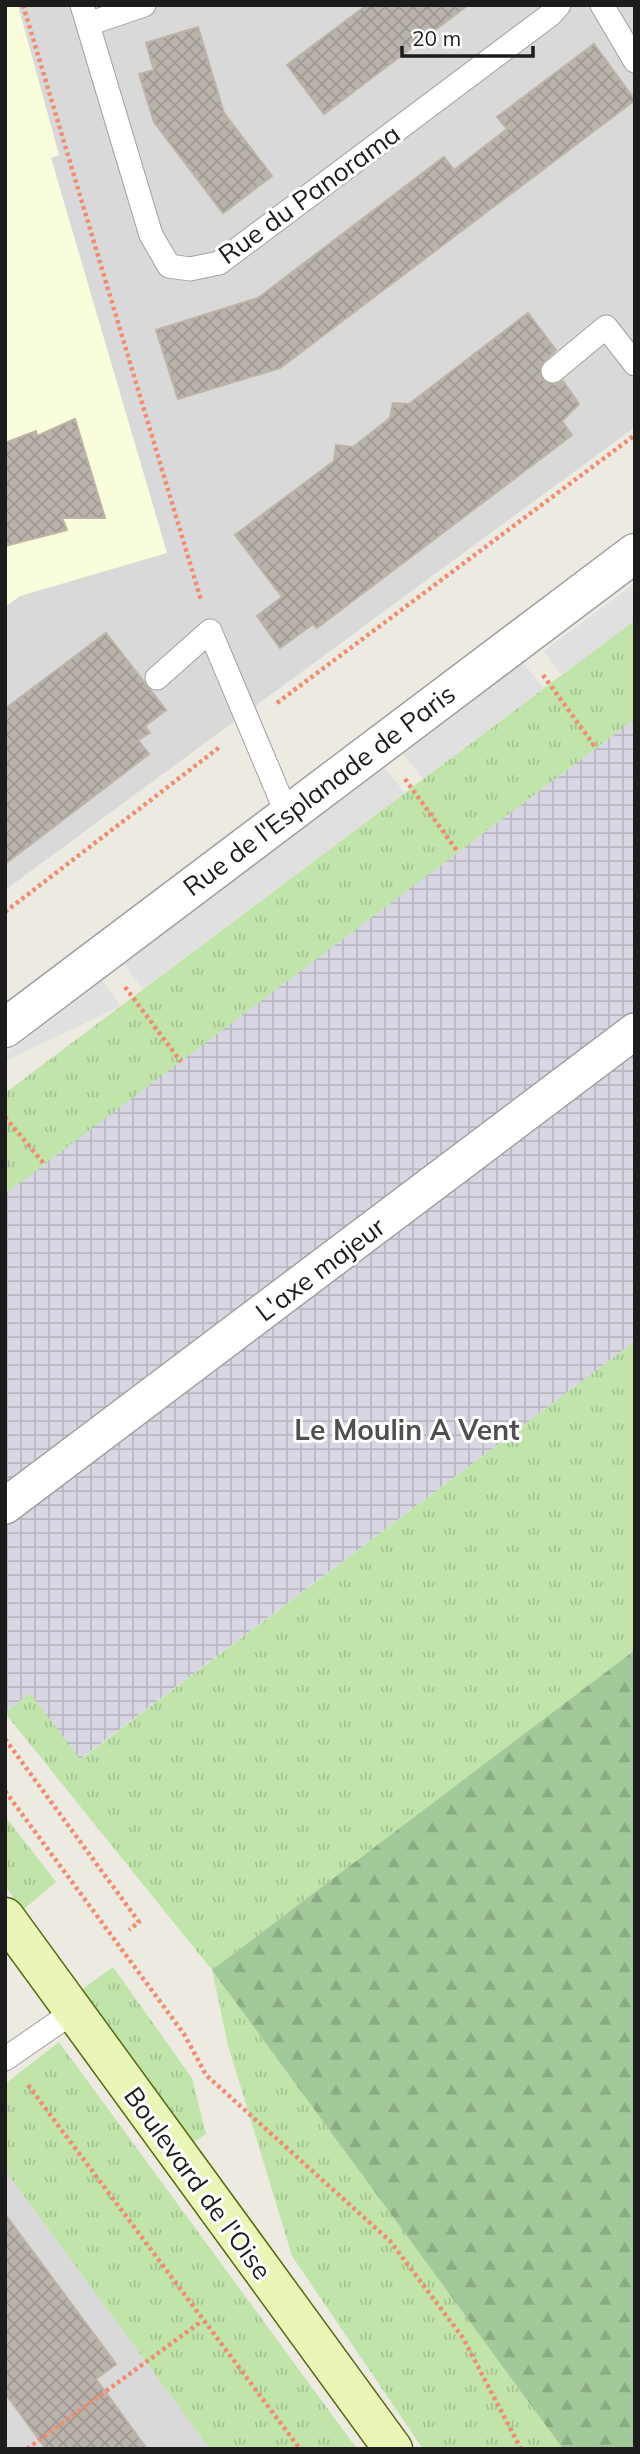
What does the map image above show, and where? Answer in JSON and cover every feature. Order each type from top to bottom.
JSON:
[{"type":"main road","name":"Boulevard de l'Oise","points":[[5,1917],[393,2449]]},
{"type":"street","name":"Rue de l'Esplanade de Paris","points":[[5,1028],[635,553]]},
{"type":"street","name":"L'axe majeur","points":[[5,1506],[635,1031]]},
{"type":"lane","points":[[85,15],[144,5]]},
{"type":"lane","name":"Rue du Panorama","points":[[85,15],[151,235],[169,266],[190,269],[219,263],[539,24],[559,5]]},
{"type":"lane","points":[[602,5],[635,61]]},
{"type":"lane","points":[[553,371],[606,327],[635,364]]},
{"type":"lane","points":[[157,678],[210,631],[287,814]]},
{"type":"lane","points":[[7,2058],[73,2012]]},
{"type":"path","points":[[23,5],[210,631]]},
{"type":"path","points":[[271,708],[635,435]]},
{"type":"path","points":[[548,681],[596,747]]},
{"type":"path","points":[[5,912],[231,738]]},
{"type":"path","points":[[410,785],[458,852]]},
{"type":"path","points":[[131,995],[181,1062]]},
{"type":"path","points":[[5,1117],[45,1164]]},
{"type":"path","points":[[5,1739],[139,1922],[129,1930]]},
{"type":"path","points":[[5,1791],[184,2034],[206,2074],[390,2241],[463,2338],[521,2449]]},
{"type":"path","points":[[7,2058],[300,2449]]},
{"type":"path","points":[[27,2449],[202,2321]]},
{"type":"shaded area","points":[[5,5],[635,5],[635,427],[5,890]]},
{"type":"shaded area","points":[[5,5],[18,5],[59,155],[51,158],[167,553],[20,596],[5,607]]},
{"type":"shaded area","points":[[635,583],[635,620],[562,675],[544,651]]},
{"type":"shaded area","points":[[522,662],[544,688],[423,779],[403,754]]},
{"type":"shaded area","points":[[635,719],[635,1341],[80,1759],[30,1693],[5,1713],[5,1194]]},
{"type":"shaded area","points":[[382,765],[405,793],[143,989],[124,964]]},
{"type":"shaded area","points":[[102,981],[121,1006],[5,1061],[5,1055]]},
{"type":"shaded area","points":[[5,2170],[210,2449],[5,2449]]},
{"type":"green space","points":[[635,620],[635,719],[5,1195],[5,1093]]},
{"type":"green space","points":[[635,1341],[635,1650],[212,1970],[5,1713],[30,1693],[81,1759]]},
{"type":"green space","points":[[635,1650],[635,2449],[563,2449],[212,1970]]},
{"type":"green space","points":[[5,1816],[56,1882],[23,1910],[5,1886]]},
{"type":"green space","points":[[113,1967],[192,2078],[206,2134],[194,2142],[80,1991]]},
{"type":"green space","points":[[212,1970],[563,2449],[423,2449],[292,2256],[228,2045]]},
{"type":"green space","points":[[59,2042],[357,2449],[210,2449],[5,2170],[5,2084]]},
{"type":"building","points":[[367,5],[468,5],[324,114],[287,65]]},
{"type":"building","points":[[198,27],[224,113],[272,176],[223,213],[154,122],[139,74],[154,70],[146,43]]},
{"type":"building","points":[[594,44],[635,100],[280,368],[178,399],[156,330],[258,298],[444,157],[454,170],[507,129],[497,117]]},
{"type":"building","points":[[528,313],[556,350],[540,366],[542,379],[555,385],[563,381],[579,404],[562,421],[572,435],[317,628],[313,624],[280,648],[257,616],[282,597],[235,535],[334,461],[336,445],[353,447],[390,418],[393,403],[409,404]]},
{"type":"building","points":[[75,419],[105,518],[62,518],[67,530],[5,546],[5,443],[36,431],[37,436]]},
{"type":"building","points":[[106,633],[166,710],[145,726],[150,733],[138,740],[149,754],[5,864],[5,709]]},
{"type":"building","points":[[5,2214],[116,2364],[96,2379],[147,2449],[46,2449],[5,2393]]},
{"type":"district","name":"Le Moulin A Vent","points":[[407,1429]]}]
